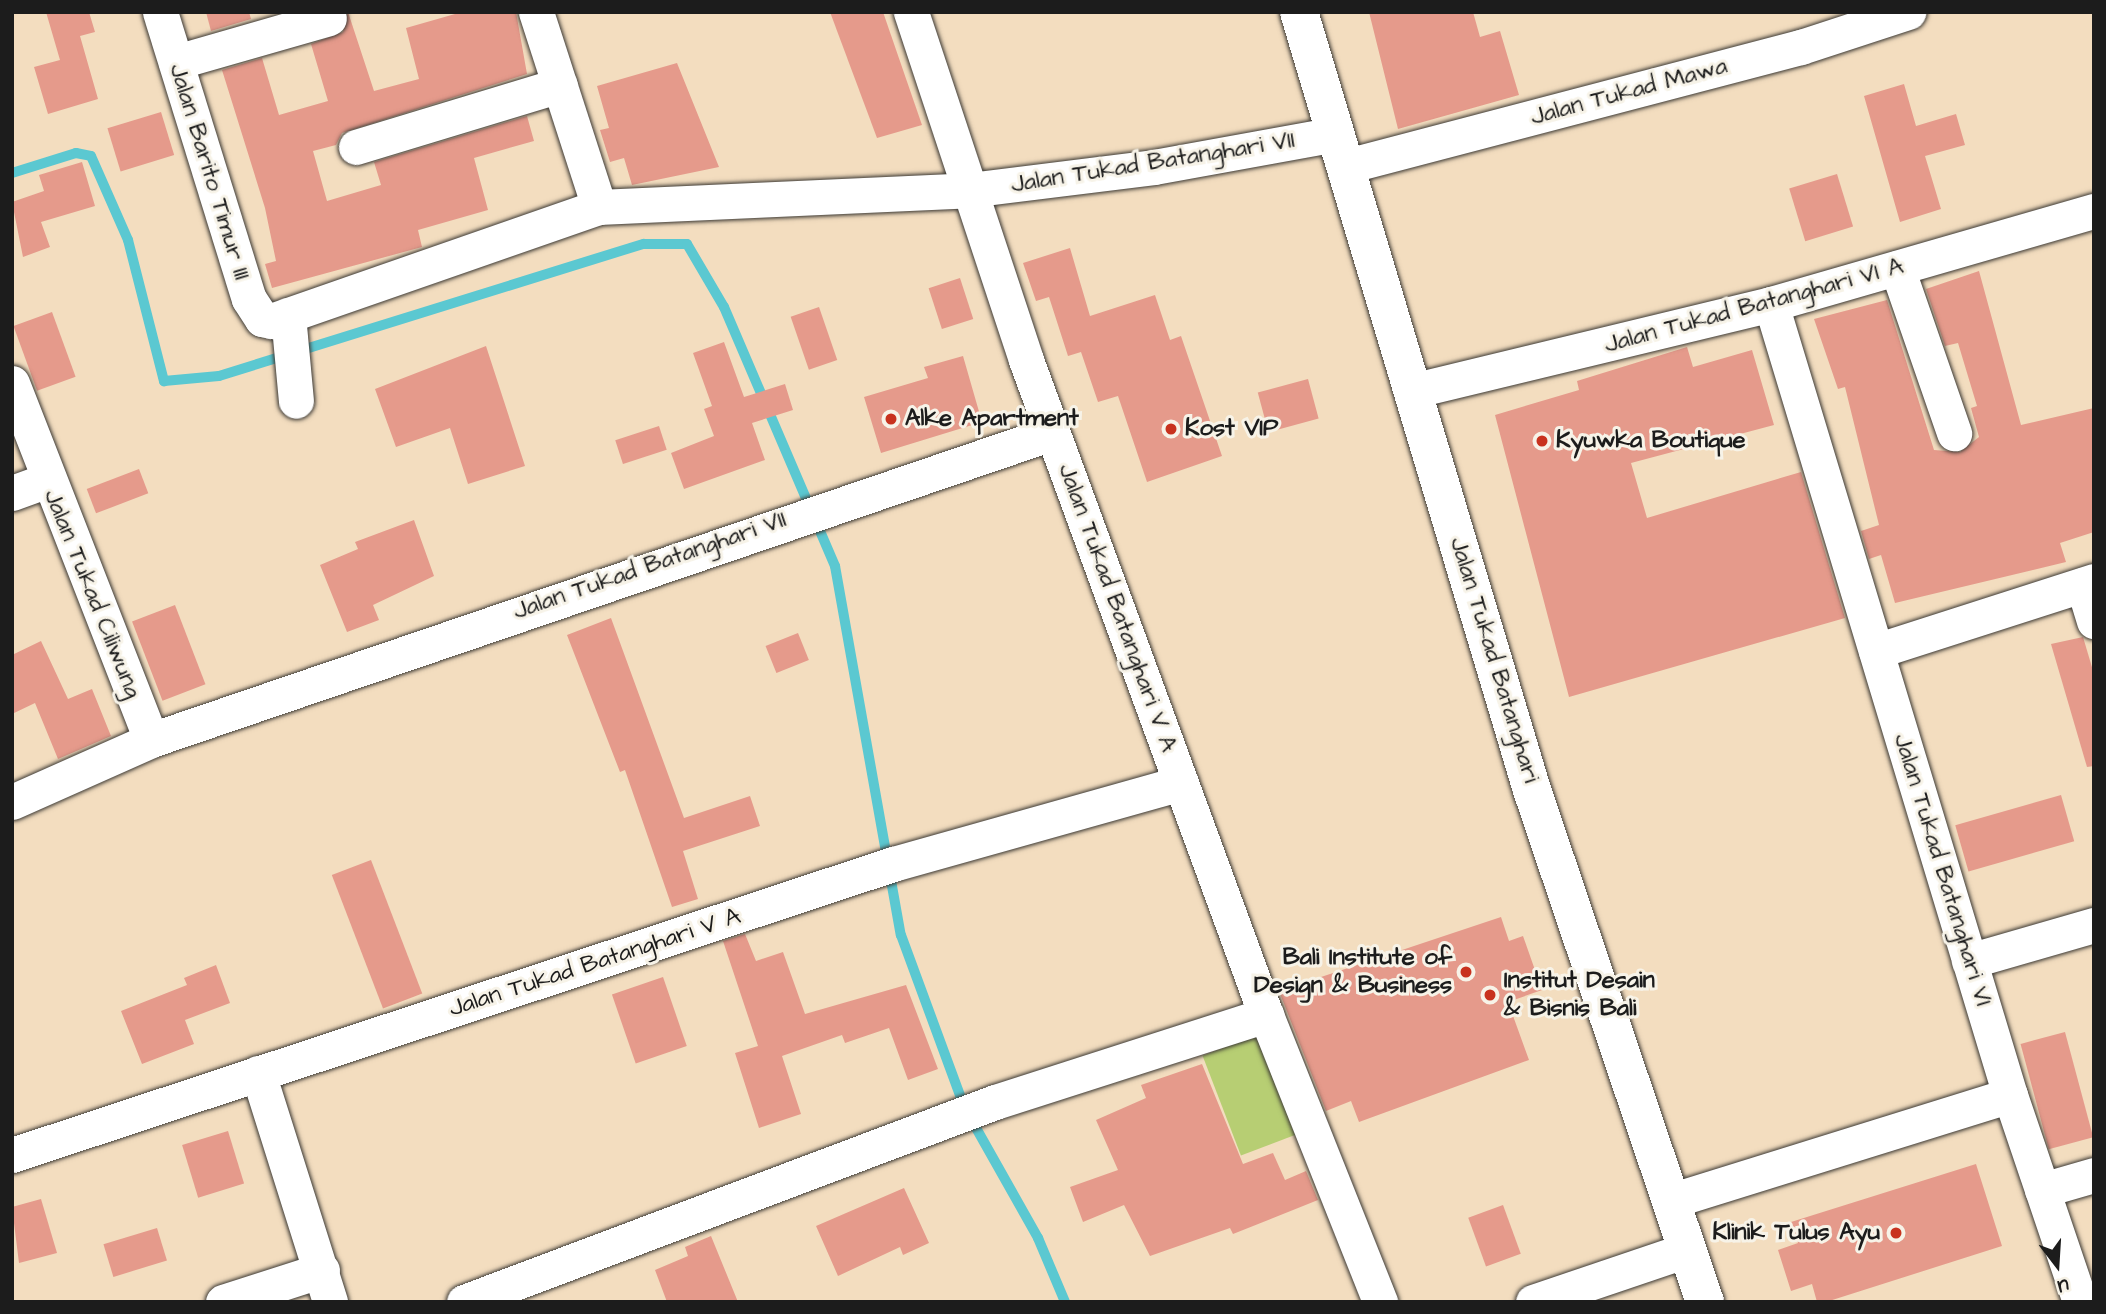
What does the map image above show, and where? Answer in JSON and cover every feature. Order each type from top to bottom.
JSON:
[{"type":"street","name":"Jalan Barito Timur III","points":[[160,12],[249,299],[287,349]]},
{"type":"street","points":[[536,12],[599,207]]},
{"type":"street","points":[[911,12],[1052,433]]},
{"type":"street","name":"Jalan Tukad Batanghari","points":[[1299,12],[1532,790],[1705,1302]]},
{"type":"street","name":"Jalan Tukad Mawa","points":[[1342,150],[1801,47],[1908,12]]},
{"type":"street","points":[[176,62],[329,18]]},
{"type":"street","points":[[356,147],[560,86]]},
{"type":"street","name":"Jalan Tukad Batanghari VII","points":[[287,349],[599,207],[969,190],[1154,167],[1342,150]]},
{"type":"street","name":"Jalan Tukad Batanghari VI A","points":[[1412,391],[1771,304],[2094,211]]},
{"type":"street","points":[[1897,268],[1954,433]]},
{"type":"street","name":"Jalan Tukad Batanghari VI","points":[[1771,304],[2010,1095],[2080,1302]]},
{"type":"street","points":[[12,383],[48,480]]},
{"type":"street","name":"Jalan Tukad Batanghari VII","points":[[12,802],[151,740],[782,520],[1052,433]]},
{"type":"street","name":"Jalan Tukad Batanghari V A","points":[[1052,433],[1266,1015],[1380,1302]]},
{"type":"street","name":"Jalan Tukad Ciliwung","points":[[12,493],[48,480],[151,740]]},
{"type":"street","points":[[1876,652],[2088,583],[2094,621]]},
{"type":"street","name":"Jalan Tukad Batanghari V A","points":[[12,1155],[877,869],[1181,783]]},
{"type":"street","points":[[1969,961],[2094,925]]},
{"type":"street","points":[[464,1302],[995,1102],[1266,1015]]},
{"type":"street","points":[[223,1302],[326,1286],[258,1073]]},
{"type":"street","points":[[1670,1201],[2010,1095]]},
{"type":"street","points":[[2042,1191],[2094,1175]]},
{"type":"street","points":[[1533,1302],[1687,1250]]},
{"type":"green space","points":[[1267,1031],[1305,1131],[1241,1156],[1203,1056]]},
{"type":"building","points":[[46,12],[89,12],[95,32],[80,36],[98,99],[48,114],[34,67],[60,60]]},
{"type":"building","points":[[206,12],[249,12],[251,19],[211,31]]},
{"type":"building","points":[[348,12],[374,91],[419,79],[406,28],[462,12],[516,12],[527,74],[342,133],[336,145],[313,151],[327,201],[381,185],[374,162],[527,116],[534,141],[474,158],[488,210],[418,230],[422,247],[272,288],[265,264],[276,261],[265,208],[222,70],[262,58],[279,115],[328,101],[311,44],[343,32]]},
{"type":"building","points":[[830,12],[883,12],[922,125],[877,138]]},
{"type":"building","points":[[1369,12],[1473,12],[1480,37],[1500,31],[1519,95],[1398,129]]},
{"type":"building","points":[[677,63],[719,167],[632,185],[624,158],[610,162],[600,130],[609,128],[597,86]]},
{"type":"building","points":[[1904,84],[1916,126],[1956,114],[1965,145],[1925,156],[1941,209],[1900,222],[1864,96]]},
{"type":"building","points":[[161,112],[174,155],[121,171],[107,128]]},
{"type":"building","points":[[82,162],[95,206],[41,222],[50,247],[23,257],[12,202],[44,191],[39,175]]},
{"type":"building","points":[[1837,174],[1853,227],[1805,241],[1789,189]]},
{"type":"building","points":[[1070,248],[1090,316],[1155,295],[1170,340],[1181,336],[1222,456],[1147,482],[1118,396],[1098,402],[1081,352],[1068,356],[1049,297],[1036,301],[1023,263]]},
{"type":"building","points":[[1979,271],[2021,425],[2094,408],[2094,532],[2060,543],[2066,562],[1895,603],[1881,555],[1869,559],[1861,531],[1879,525],[1845,387],[1838,389],[1814,319],[1887,300],[1934,450],[1960,452],[1979,437],[1971,408],[1977,406],[1958,343],[1945,346],[1926,289]]},
{"type":"building","points":[[960,278],[973,319],[942,329],[929,288]]},
{"type":"building","points":[[819,307],[837,360],[809,370],[791,317]]},
{"type":"building","points":[[52,312],[76,377],[37,391],[13,326]]},
{"type":"building","points":[[724,342],[744,397],[785,384],[793,410],[752,423],[765,460],[684,489],[671,453],[714,436],[704,409],[712,406],[693,353]]},
{"type":"building","points":[[486,346],[525,466],[468,484],[450,428],[396,447],[375,389]]},
{"type":"building","points":[[1687,347],[1693,367],[1752,350],[1774,425],[1631,463],[1647,518],[1801,472],[1845,618],[1569,697],[1495,415],[1579,390],[1577,381]]},
{"type":"building","points":[[963,356],[982,422],[881,453],[864,397],[928,378],[924,367]]},
{"type":"building","points":[[1308,379],[1319,419],[1268,432],[1258,392]]},
{"type":"building","points":[[659,426],[667,450],[623,464],[615,440]]},
{"type":"building","points":[[139,469],[148,493],[96,513],[87,489]]},
{"type":"building","points":[[414,520],[434,576],[373,605],[379,620],[347,632],[320,565],[358,549],[355,542]]},
{"type":"building","points":[[175,605],[205,684],[163,701],[132,621]]},
{"type":"building","points":[[611,618],[684,818],[750,796],[760,826],[683,851],[698,899],[672,907],[625,770],[620,772],[567,635]]},
{"type":"building","points":[[798,633],[809,660],[776,673],[766,646]]},
{"type":"building","points":[[2083,637],[2094,674],[2094,766],[2087,767],[2051,644]]},
{"type":"building","points":[[41,641],[68,699],[92,689],[111,736],[58,759],[35,703],[12,714],[12,655]]},
{"type":"building","points":[[2061,795],[2074,841],[1968,871],[1955,825]]},
{"type":"building","points":[[371,860],[422,994],[383,1009],[332,875]]},
{"type":"building","points":[[1501,917],[1509,941],[1523,936],[1542,990],[1508,1002],[1529,1060],[1359,1122],[1351,1101],[1326,1111],[1279,991]]},
{"type":"building","points":[[745,934],[756,961],[783,952],[805,1014],[906,985],[938,1069],[908,1080],[889,1028],[845,1043],[842,1035],[782,1056],[801,1114],[759,1128],[735,1053],[758,1046],[723,941]]},
{"type":"building","points":[[216,965],[230,1003],[185,1020],[194,1044],[142,1064],[121,1011],[187,985],[184,978]]},
{"type":"building","points":[[663,977],[687,1046],[636,1064],[612,995]]},
{"type":"building","points":[[2065,1032],[2093,1137],[2049,1149],[2021,1044]]},
{"type":"building","points":[[1202,1064],[1243,1164],[1273,1153],[1285,1180],[1306,1171],[1318,1200],[1233,1234],[1230,1228],[1150,1256],[1124,1205],[1083,1222],[1070,1187],[1118,1170],[1096,1120],[1146,1098],[1141,1085]]},
{"type":"building","points":[[228,1131],[244,1184],[198,1198],[182,1145]]},
{"type":"building","name":"Klinik Tulus Ayu","points":[[1976,1164],[2002,1246],[1826,1302],[1817,1302],[1812,1284],[1791,1291],[1778,1250],[1798,1243],[1791,1222]]},
{"type":"building","points":[[904,1188],[929,1243],[903,1255],[900,1247],[838,1276],[816,1226]]},
{"type":"building","points":[[41,1199],[57,1253],[19,1263],[12,1207]]},
{"type":"building","points":[[1503,1205],[1521,1254],[1486,1267],[1468,1218]]},
{"type":"building","points":[[157,1228],[167,1261],[113,1277],[103,1244]]},
{"type":"building","points":[[711,1236],[738,1302],[667,1302],[655,1270],[688,1256],[685,1247]]},
{"type":"waterway","points":[[12,173],[76,153],[91,156],[128,240],[164,381],[219,376],[644,244],[687,244],[724,307],[835,566],[901,935],[964,1106]]},
{"type":"waterway","points":[[971,1119],[1038,1238],[1065,1302]]},
{"type":"place","name":"Alke Apartment","points":[[891,419]]},
{"type":"place","name":"Kost VIP","points":[[1171,429]]},
{"type":"place","name":"Kyuwka Boutique","points":[[1542,441]]},
{"type":"place","name":"Bali Institute of Design & Business","points":[[1466,972]]},
{"type":"place","name":"Institut Desain & Bisnis Bali","points":[[1490,995]]},
{"type":"place","name":"Klinik Tulus Ayu","points":[[1896,1233]]}]
